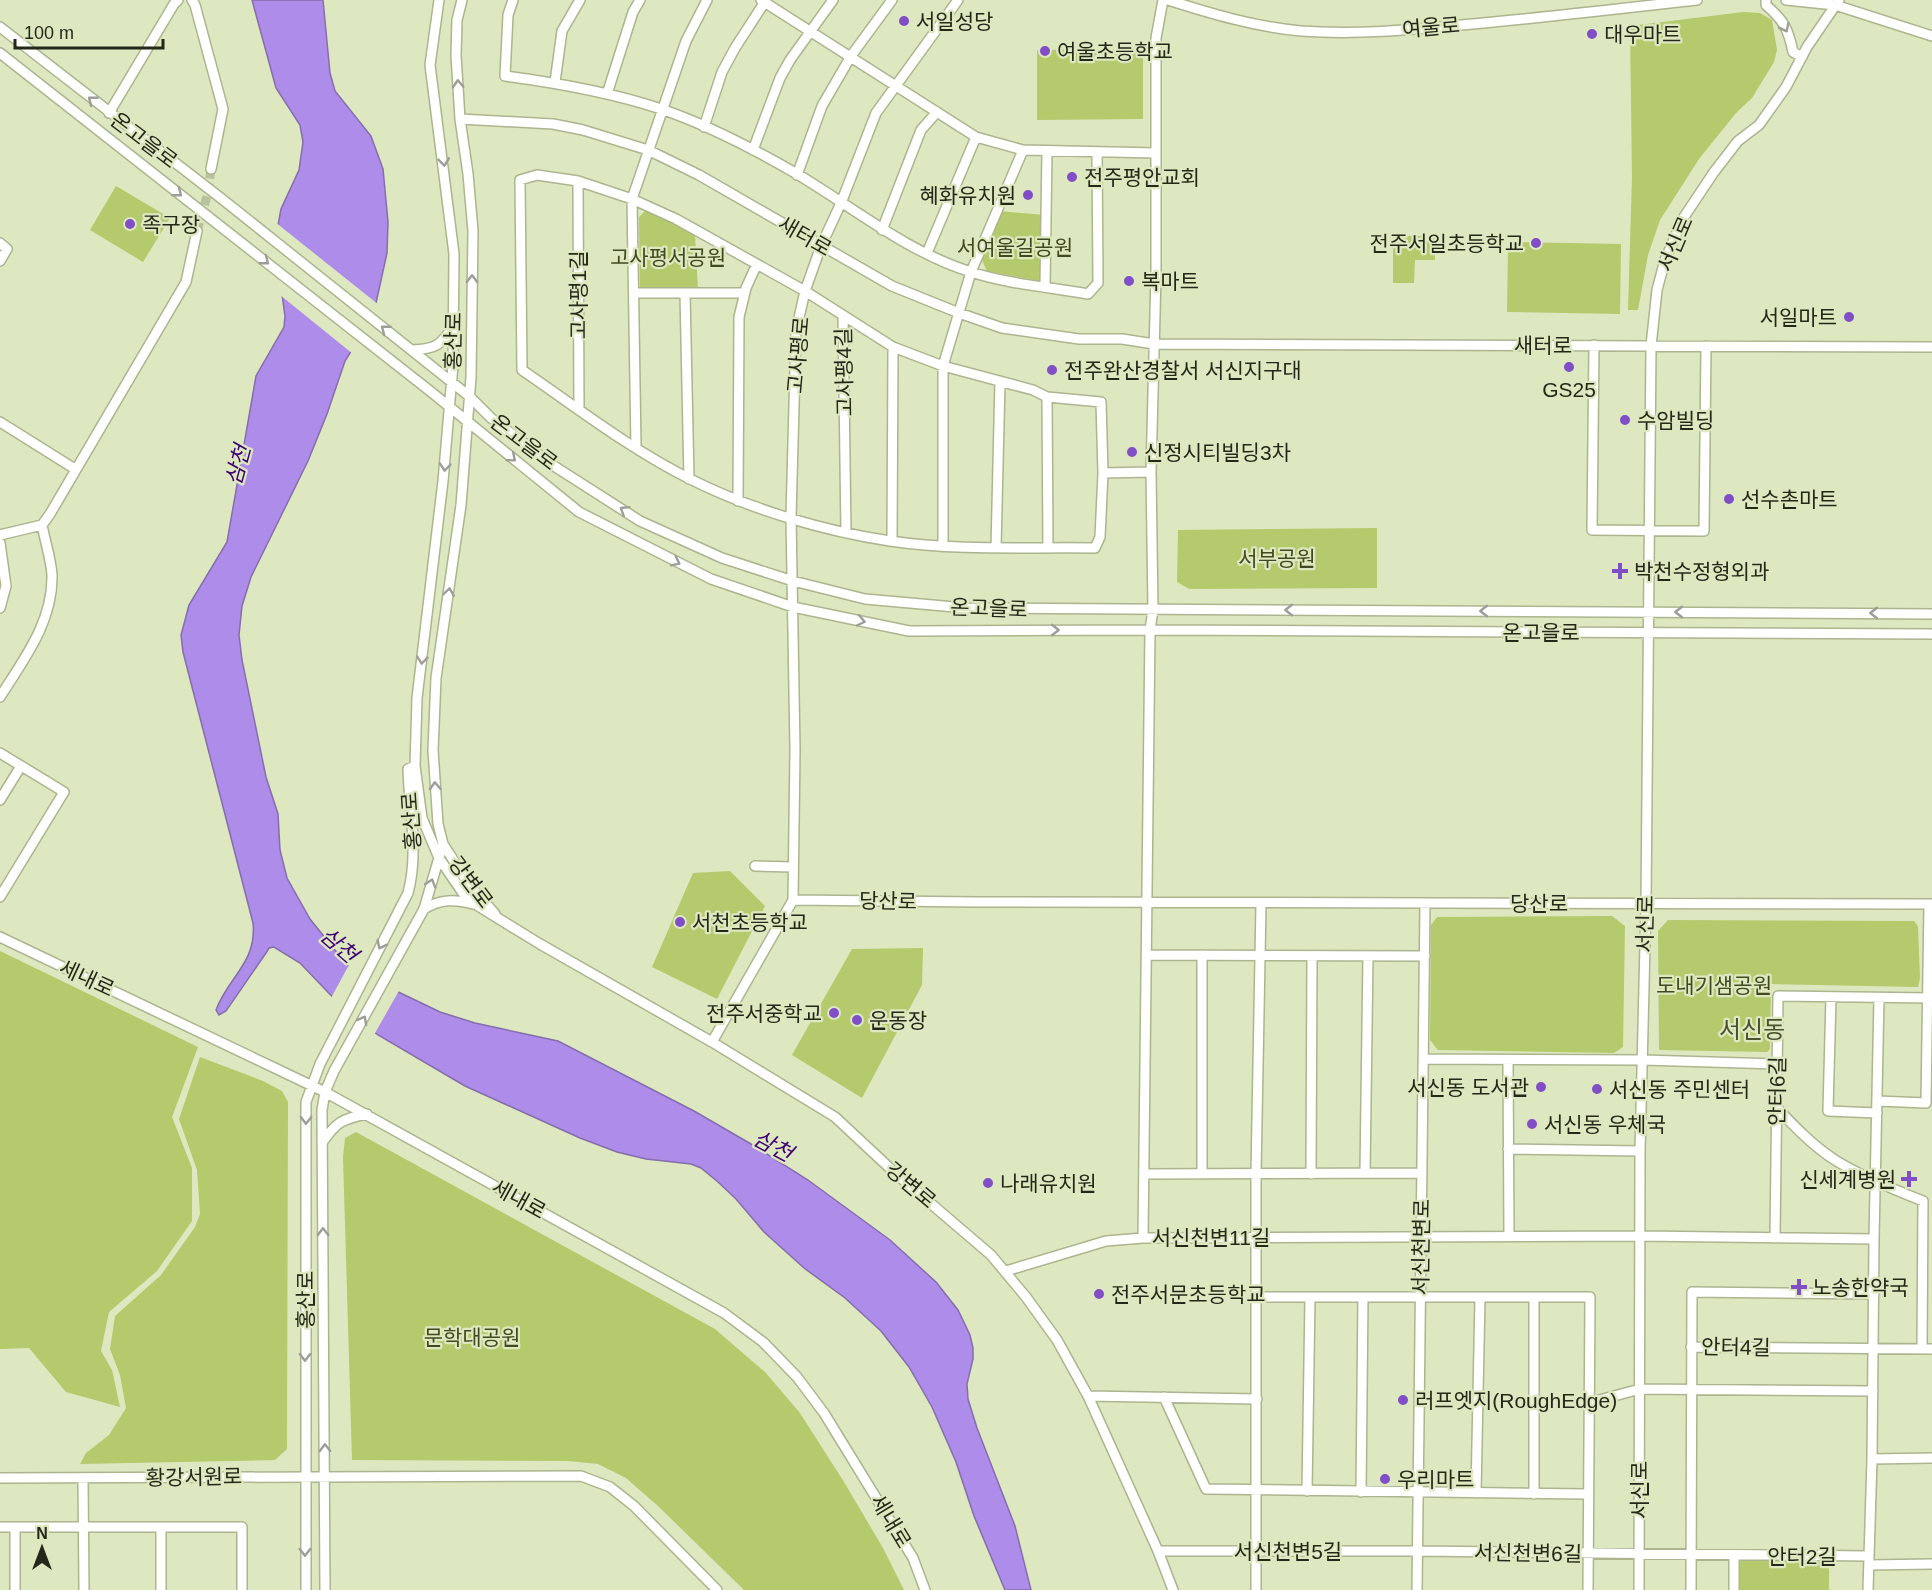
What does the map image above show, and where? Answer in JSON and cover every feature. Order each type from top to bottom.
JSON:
[{"type":"street","points":[[109,113],[178,0]]},
{"type":"street","name":"온고을로","points":[[192,0],[223,109],[211,170]]},
{"type":"street","name":"홍산로","points":[[306,1590],[306,1102],[320,1064],[408,893],[413,874],[408,769],[415,766],[417,698],[450,408],[454,326],[454,254],[430,65],[439,0]]},
{"type":"street","name":"홍산로","points":[[325,1590],[322,1110],[325,1092],[334,1071],[424,909],[443,844],[438,824],[433,750],[436,678],[461,505],[469,396],[473,231],[460,119],[456,55],[457,20],[462,0]]},
{"type":"street","points":[[513,0],[508,15],[505,76],[555,82],[662,109],[753,150],[797,175],[882,230],[971,272],[1088,294],[1098,283],[1097,152]]},
{"type":"street","points":[[555,82],[562,31],[580,0]]},
{"type":"street","points":[[607,94],[633,12],[640,0]]},
{"type":"street","points":[[636,447],[632,199],[686,41],[707,0]]},
{"type":"street","points":[[753,150],[780,78],[790,60],[833,0]]},
{"type":"street","points":[[797,175],[822,106],[851,56],[892,0]]},
{"type":"street","name":"고사평로","points":[[793,607],[791,517],[796,331],[805,291],[876,112],[958,0]]},
{"type":"street","points":[[1143,1238],[1146,1174],[1146,903],[1150,630],[1154,610],[1151,472],[1156,38],[1162,0]]},
{"type":"street","name":"여울로","points":[[1168,0],[1241,22],[1327,33],[1390,31],[1539,18],[1697,0]]},
{"type":"street","points":[[1766,0],[1766,5],[1785,25],[1793,52],[1802,57]]},
{"type":"street","points":[[1786,0],[1837,2],[1932,36]]},
{"type":"street","points":[[704,127],[722,72],[764,1],[976,137],[1023,150],[1156,153]]},
{"type":"street","name":"서신로","points":[[1639,1590],[1640,1151],[1646,903],[1651,346],[1657,290],[1676,232],[1714,172],[1738,141],[1759,125],[1786,87],[1837,2]]},
{"type":"street","name":"온고을로","points":[[0,27],[222,199],[431,365],[469,396],[491,418],[554,466],[640,521],[722,558],[793,581],[865,599],[966,608],[1932,614]]},
{"type":"street","name":"온고을로","points":[[0,53],[430,391],[579,512],[711,579],[793,607],[909,631],[1932,634]]},
{"type":"street","points":[[882,230],[921,130],[937,112]]},
{"type":"street","name":"새터로","points":[[460,119],[553,124],[583,130],[648,150],[699,175],[892,286],[959,314],[1002,328],[1034,333],[1079,339],[1122,339],[1154,344],[1932,347]]},
{"type":"street","points":[[927,253],[976,137]]},
{"type":"street","points":[[943,545],[943,366],[971,272],[1023,150]]},
{"type":"street","points":[[147,168],[158,151]]},
{"type":"street","points":[[1045,286],[1047,152]]},
{"type":"street","name":"고사평4길","points":[[579,409],[522,370],[523,284],[520,180],[537,175],[578,181],[632,199],[676,219],[805,291],[893,346],[943,366],[1033,390],[1047,397],[1101,402],[1103,473]]},
{"type":"street","name":"고사평1길","points":[[578,181],[579,409]]},
{"type":"street","points":[[0,697],[40,632],[48,613],[52,574],[42,525],[186,282],[197,231]]},
{"type":"street","points":[[0,243],[8,249],[0,261]]},
{"type":"street","points":[[738,501],[739,317],[745,293],[758,264]]},
{"type":"street","points":[[635,293],[745,293]]},
{"type":"street","points":[[685,293],[689,478]]},
{"type":"street","name":"고사평4길","points":[[843,316],[846,533]]},
{"type":"street","points":[[412,350],[431,349],[441,343],[454,326]]},
{"type":"street","points":[[1594,345],[1592,530],[1649,531],[1704,531],[1706,346]]},
{"type":"street","points":[[891,541],[893,346]]},
{"type":"street","points":[[996,548],[1000,381]]},
{"type":"street","points":[[1047,397],[1048,548]]},
{"type":"street","points":[[579,409],[636,447],[689,478],[738,501],[846,533],[891,541],[996,548],[1095,548],[1100,537],[1103,473],[1151,472]]},
{"type":"street","points":[[0,422],[75,469]]},
{"type":"street","points":[[0,535],[42,525]]},
{"type":"street","points":[[0,543],[6,586],[0,608]]},
{"type":"street","points":[[712,1042],[793,900],[795,750],[793,607]]},
{"type":"street","points":[[0,753],[64,792],[2,890]]},
{"type":"street","points":[[0,800],[21,766]]},
{"type":"street","name":"강변로","points":[[415,766],[422,818],[439,858],[465,896],[501,920],[712,1042],[834,1117],[894,1172],[962,1229],[1006,1271],[1057,1340],[1088,1396],[1158,1551],[1173,1590]]},
{"type":"street","name":"강변로","points":[[443,844],[468,883],[501,920]]},
{"type":"street","points":[[755,866],[793,867]]},
{"type":"street","points":[[424,909],[434,903],[450,900],[478,906]]},
{"type":"street","name":"당산로","points":[[793,900],[1930,904]]},
{"type":"street","points":[[1256,1590],[1256,1174],[1261,903]]},
{"type":"street","name":"서신천변로","points":[[1417,1590],[1425,903]]},
{"type":"street","points":[[1877,1101],[1926,1103],[1930,998],[1930,904]]},
{"type":"street","name":"세내로","points":[[0,937],[325,1092],[724,1313],[763,1342],[797,1377],[824,1413],[913,1558],[925,1590]]},
{"type":"street","points":[[1146,955],[1425,956]]},
{"type":"street","points":[[1202,955],[1202,1174]]},
{"type":"street","points":[[1311,1173],[1312,956]]},
{"type":"street","points":[[1365,1173],[1368,956]]},
{"type":"street","name":"안터6길","points":[[1775,1238],[1778,996],[1930,998]]},
{"type":"street","points":[[1831,997],[1828,1111],[1877,1113]]},
{"type":"street","points":[[1868,1590],[1879,998]]},
{"type":"street","points":[[1424,1059],[1643,1060],[1777,1064]]},
{"type":"street","points":[[1508,1061],[1509,1236]]},
{"type":"street","points":[[1776,1107],[1804,1135],[1834,1159],[1875,1179]]},
{"type":"street","points":[[322,1143],[332,1128],[346,1118],[367,1114]]},
{"type":"street","points":[[1508,1149],[1640,1151]]},
{"type":"street","points":[[1146,1174],[1422,1173]]},
{"type":"street","name":"안터4길","points":[[1874,1294],[1692,1292],[1691,1347],[1927,1349],[1923,1280],[1923,1201],[1875,1179]]},
{"type":"street","points":[[1640,1236],[1874,1239]]},
{"type":"street","name":"서신천변11길","points":[[1006,1271],[1106,1241],[1143,1238],[1640,1236]]},
{"type":"street","points":[[1257,1297],[1590,1297],[1588,1590]]},
{"type":"street","points":[[1307,1491],[1310,1297]]},
{"type":"street","points":[[1361,1492],[1363,1298]]},
{"type":"street","points":[[1476,1493],[1480,1298]]},
{"type":"street","points":[[1534,1298],[1534,1494]]},
{"type":"street","points":[[1691,1347],[1691,1590]]},
{"type":"street","points":[[1588,1403],[1640,1389],[1873,1391]]},
{"type":"street","points":[[1088,1396],[1257,1399]]},
{"type":"street","points":[[1164,1397],[1206,1489],[1588,1494]]},
{"type":"street","points":[[1872,1459],[1932,1458]]},
{"type":"street","name":"황강서원로","points":[[0,1478],[581,1476],[610,1487],[634,1506],[717,1590]]},
{"type":"street","points":[[83,1478],[84,1590]]},
{"type":"street","points":[[0,1527],[242,1527],[242,1590]]},
{"type":"street","points":[[15,1527],[15,1590]]},
{"type":"street","points":[[161,1527],[161,1590]]},
{"type":"street","name":"서신천변5길","points":[[1158,1551],[1417,1551]]},
{"type":"street","name":"서신천변6길","points":[[1417,1551],[1639,1555]]},
{"type":"street","name":"안터2길","points":[[1639,1555],[1734,1556],[1932,1564]]},
{"type":"street","points":[[1734,1556],[1734,1590]]},
{"type":"green space","points":[[1743,12],[1760,13],[1772,20],[1777,50],[1774,62],[1752,98],[1736,113],[1699,159],[1660,220],[1648,255],[1638,310],[1628,310],[1632,178],[1630,26]]},
{"type":"green space","points":[[1143,49],[1143,119],[1037,120],[1037,50]]},
{"type":"green space","name":"족구장","points":[[116,186],[170,218],[143,262],[90,230]]},
{"type":"green space","name":"고사평서공원","points":[[647,209],[695,235],[698,289],[640,287],[639,217]]},
{"type":"green space","name":"서여울길공원","points":[[999,211],[1045,215],[1044,276],[1039,281],[987,271],[981,258]]},
{"type":"green space","points":[[1393,236],[1435,236],[1435,260],[1415,260],[1414,283],[1393,283]]},
{"type":"green space","points":[[1508,242],[1621,244],[1620,314],[1507,312]]},
{"type":"green space","name":"서부공원","points":[[1377,528],[1377,588],[1189,589],[1177,582],[1178,530]]},
{"type":"green space","points":[[730,871],[765,906],[717,999],[652,967],[693,873]]},
{"type":"green space","points":[[1612,916],[1625,926],[1623,1047],[1614,1053],[1438,1050],[1430,1040],[1431,925],[1437,917]]},
{"type":"green space","name":"도내기샘공원","points":[[1668,920],[1914,921],[1918,926],[1920,978],[1918,987],[1771,984],[1770,1049],[1767,1052],[1659,1050],[1658,931]]},
{"type":"green space","name":"운동장","points":[[923,948],[922,985],[862,1098],[792,1055],[852,949]]},
{"type":"green space","points":[[0,951],[198,1047],[172,1117],[192,1168],[192,1221],[157,1271],[109,1312],[101,1351],[112,1370],[120,1407],[66,1392],[29,1348],[0,1349]]},
{"type":"green space","points":[[200,1057],[263,1081],[282,1091],[288,1102],[287,1449],[275,1460],[80,1464],[86,1453],[109,1435],[126,1408],[120,1375],[110,1349],[115,1316],[161,1275],[195,1227],[200,1214],[197,1170],[179,1119]]},
{"type":"green space","name":"문학대공원","points":[[356,1132],[715,1329],[765,1372],[800,1413],[883,1548],[904,1590],[744,1590],[626,1478],[598,1464],[568,1461],[352,1460],[343,1157],[345,1138]]},
{"type":"green space","points":[[1742,1560],[1829,1562],[1829,1590],[1740,1590],[1740,1562]]},
{"type":"shaded area","points":[[252,0],[323,0],[330,73],[335,91],[371,136],[383,169],[388,222],[387,253],[376,303],[368,324],[345,361],[308,461],[251,577],[242,606],[239,635],[242,660],[266,777],[278,814],[280,850],[287,878],[310,919],[347,965],[363,975],[440,1012],[475,1023],[558,1041],[694,1111],[808,1180],[890,1240],[936,1282],[958,1310],[970,1335],[973,1359],[967,1384],[968,1399],[1015,1526],[1031,1590],[1005,1590],[974,1516],[956,1462],[932,1407],[909,1367],[881,1331],[845,1298],[804,1268],[764,1232],[736,1199],[701,1168],[691,1164],[646,1159],[617,1152],[580,1138],[465,1086],[378,1035],[344,1009],[300,963],[274,947],[269,948],[226,1011],[219,1015],[216,1010],[251,949],[253,923],[183,652],[181,635],[189,605],[227,542],[256,376],[284,327],[278,225],[281,209],[299,170],[303,142],[300,125],[276,88]]},
{"type":"pier","points":[[275,222],[379,305],[371,326],[353,354],[280,295],[274,251]]},
{"type":"pier","points":[[350,963],[364,973],[400,989],[374,1035],[342,1011],[331,998]]},
{"type":"tunnel","points":[[197,231],[207,196],[211,169]]},
{"type":"place","name":"서일성당","points":[[904,21]]},
{"type":"place","name":"대우마트","points":[[1592,34]]},
{"type":"place","name":"여울초등학교","points":[[1045,51]]},
{"type":"place","name":"전주평안교회","points":[[1072,177]]},
{"type":"place","name":"혜화유치원","points":[[1028,195]]},
{"type":"place","name":"족구장","points":[[130,224]]},
{"type":"place","name":"전주서일초등학교","points":[[1536,243]]},
{"type":"place","name":"복마트","points":[[1129,281]]},
{"type":"place","name":"서일마트","points":[[1849,317]]},
{"type":"place","name":"GS25","points":[[1569,367]]},
{"type":"place","name":"전주완산경찰서 서신지구대","points":[[1052,370]]},
{"type":"place","name":"수암빌딩","points":[[1625,420]]},
{"type":"place","name":"신정시티빌딩3차","points":[[1132,452]]},
{"type":"place","name":"선수촌마트","points":[[1729,499]]},
{"type":"place","name":"박천수정형외과","points":[[1620,571]]},
{"type":"place","name":"서천초등학교","points":[[680,922]]},
{"type":"place","name":"전주서중학교","points":[[834,1013]]},
{"type":"place","name":"운동장","points":[[857,1020]]},
{"type":"place","name":"서신동 도서관","points":[[1541,1087]]},
{"type":"place","name":"서신동 주민센터","points":[[1597,1089]]},
{"type":"place","name":"서신동 우체국","points":[[1532,1124]]},
{"type":"place","name":"신세계병원","points":[[1909,1179]]},
{"type":"place","name":"나래유치원","points":[[988,1183]]},
{"type":"place","name":"노송한약국","points":[[1799,1287]]},
{"type":"place","name":"전주서문초등학교","points":[[1099,1294]]},
{"type":"place","name":"러프엣지(RoughEdge)","points":[[1403,1400]]},
{"type":"place","name":"우리마트","points":[[1385,1479]]},
{"type":"district","name":"서신동","points":[[1752,1029]]},
{"type":"water label","name":"삼천","points":[[238,465]]},
{"type":"water label","name":"삼천","points":[[339,945]]},
{"type":"water label","name":"삼천","points":[[773,1146]]}]
